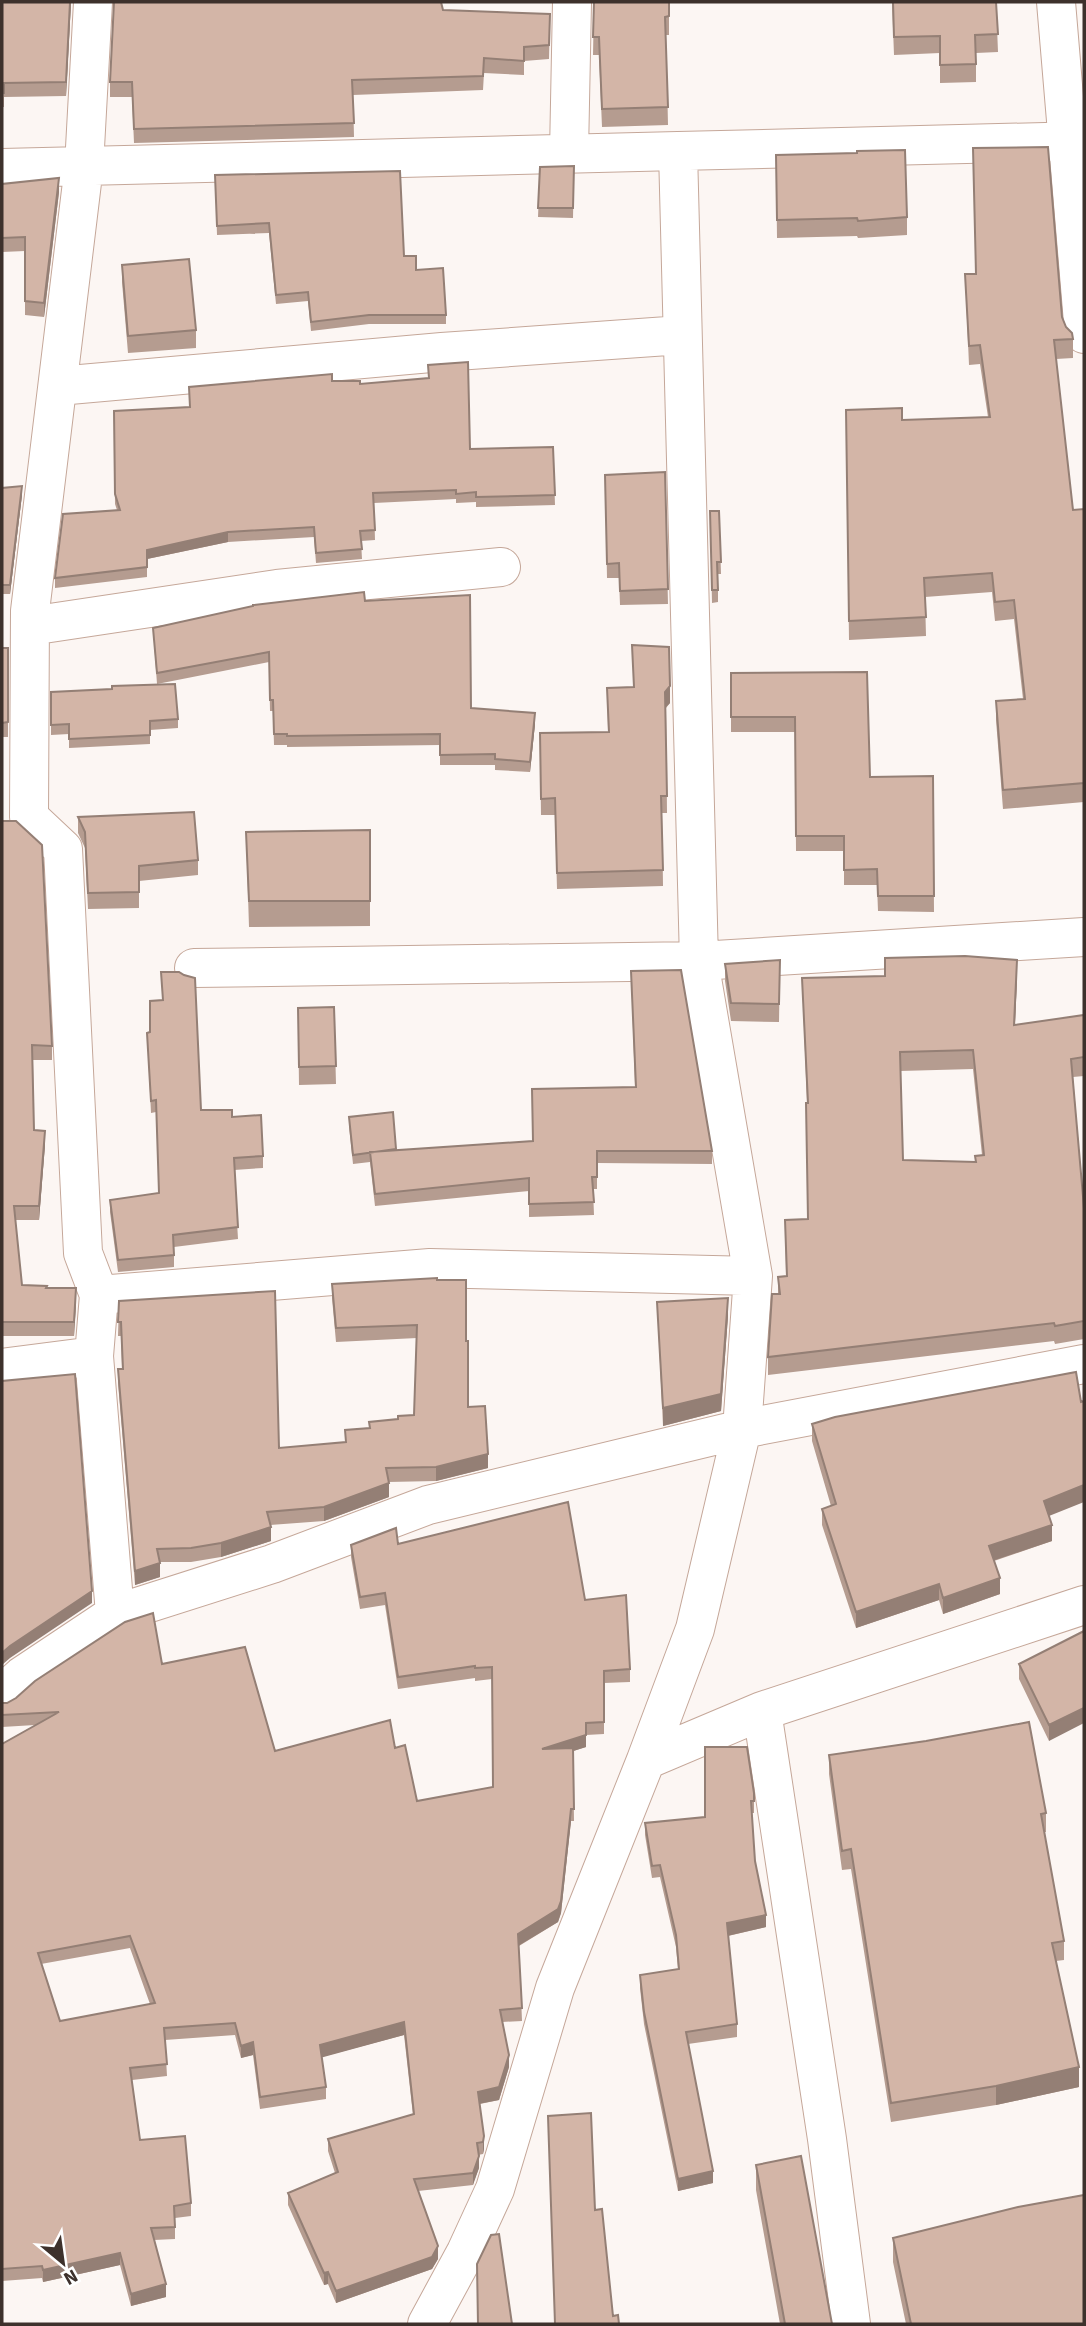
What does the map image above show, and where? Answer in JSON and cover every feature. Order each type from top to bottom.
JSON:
[{"type":"street","points":[[93,2],[84,166],[58,386],[21,617],[16,818],[63,849],[83,1253],[99,1295],[94,1356],[115,1614]]},
{"type":"street","points":[[569,153],[572,2]]},
{"type":"street","points":[[1056,2],[1076,141],[1084,334]]},
{"type":"street","points":[[2,168],[1076,141]]},
{"type":"street","points":[[427,2324],[466,2252],[495,2189],[555,1988],[695,1629],[742,1429],[753,1276],[698,961],[678,151]]},
{"type":"street","points":[[58,386],[442,352],[682,335]]},
{"type":"street","points":[[21,617],[501,567]]},
{"type":"street","points":[[194,968],[698,961],[1084,937]]},
{"type":"street","points":[[99,1295],[430,1268],[753,1276]]},
{"type":"street","points":[[2,1368],[94,1356]]},
{"type":"street","points":[[2,1694],[22,1676],[115,1614],[272,1564],[428,1505],[742,1429],[1084,1364]]},
{"type":"street","points":[[646,1760],[762,1711],[1084,1605]]},
{"type":"street","points":[[762,1711],[827,2139],[851,2324]]},
{"type":"building","points":[[2,2],[70,2],[66,82],[4,83],[2,93]]},
{"type":"building","points":[[114,2],[441,2],[443,10],[550,14],[549,45],[524,47],[524,61],[484,58],[483,76],[352,80],[354,123],[134,129],[132,82],[110,82]]},
{"type":"building","points":[[594,2],[669,2],[669,16],[665,17],[668,107],[602,109],[599,37],[593,37]]},
{"type":"building","points":[[893,2],[996,2],[998,34],[975,35],[976,64],[940,65],[940,36],[894,37]]},
{"type":"building","points":[[1048,147],[1062,317],[1073,339],[1054,340],[1073,510],[1084,509],[1084,783],[1003,790],[996,701],[1025,699],[1014,600],[995,602],[992,573],[924,578],[926,617],[849,621],[846,410],[902,408],[902,420],[990,417],[980,345],[969,346],[965,274],[976,274],[973,148]]},
{"type":"building","points":[[905,150],[907,217],[858,221],[857,218],[777,220],[776,155]]},
{"type":"building","points":[[574,166],[573,208],[538,208],[540,167]]},
{"type":"building","points":[[400,171],[404,256],[416,256],[416,270],[443,268],[446,315],[369,315],[311,322],[308,292],[276,295],[269,223],[217,226],[215,175]]},
{"type":"building","points":[[59,178],[44,303],[25,301],[25,237],[2,238],[2,184]]},
{"type":"building","points":[[189,259],[196,330],[128,336],[122,265]]},
{"type":"building","points":[[468,362],[470,449],[553,447],[555,495],[476,497],[476,492],[456,494],[456,490],[373,493],[375,530],[360,531],[362,549],[316,553],[314,527],[228,532],[147,550],[147,567],[55,578],[63,514],[120,510],[115,494],[114,411],[190,407],[189,387],[332,374],[332,381],[360,381],[360,384],[429,378],[428,365]]},
{"type":"building","points":[[665,472],[668,589],[620,591],[619,563],[607,564],[605,475]]},
{"type":"building","points":[[22,486],[10,585],[2,585],[2,488]]},
{"type":"building","points":[[710,511],[719,511],[721,562],[717,562],[718,590],[712,590]]},
{"type":"building","points":[[364,592],[365,601],[470,595],[471,708],[535,713],[530,762],[495,759],[495,754],[440,755],[440,734],[274,734],[269,652],[157,673],[153,628],[253,605]]},
{"type":"building","points":[[632,645],[669,647],[670,686],[665,692],[667,796],[661,796],[663,870],[557,873],[555,798],[541,799],[540,733],[609,732],[607,688],[634,687]]},
{"type":"building","points":[[2,648],[8,648],[8,722],[2,723]]},
{"type":"building","points":[[867,672],[870,777],[933,776],[934,896],[878,896],[877,869],[844,870],[844,836],[796,836],[795,717],[731,717],[731,673]]},
{"type":"building","points":[[175,684],[178,719],[150,721],[150,735],[69,739],[69,724],[51,725],[51,692]]},
{"type":"building","points":[[194,812],[198,860],[139,866],[139,892],[88,893],[85,832],[78,817]]},
{"type":"building","points":[[2,821],[16,821],[42,845],[52,1046],[32,1045],[34,1130],[45,1131],[39,1206],[14,1206],[22,1285],[76,1288],[74,1322],[2,1322]]},
{"type":"building","points":[[370,830],[370,901],[249,901],[246,832]]},
{"type":"building","points":[[965,956],[1017,960],[1014,1025],[1084,1015],[1084,1057],[1071,1059],[1084,1208],[1084,1321],[768,1357],[772,1294],[780,1294],[778,1277],[787,1276],[785,1220],[808,1219],[808,1103],[802,978],[885,976],[885,958]],"holes":[[[973,1050],[984,1155],[975,1156],[976,1162],[903,1160],[900,1052]]]},
{"type":"building","points":[[780,960],[779,1004],[731,1003],[725,964]]},
{"type":"building","points":[[681,970],[712,1151],[597,1151],[597,1177],[592,1177],[594,1202],[529,1204],[529,1178],[375,1194],[370,1152],[533,1141],[532,1089],[636,1087],[631,971]]},
{"type":"building","points":[[161,972],[179,972],[195,978],[201,1110],[232,1110],[232,1117],[261,1115],[263,1156],[234,1158],[238,1227],[173,1235],[174,1255],[118,1260],[110,1200],[159,1193],[156,1100],[151,1101],[147,1033],[150,1032],[150,1001],[163,1000]]},
{"type":"building","points":[[334,1007],[336,1066],[299,1067],[298,1008]]},
{"type":"building","points":[[393,1112],[396,1149],[353,1155],[349,1117]]},
{"type":"building","points":[[437,1278],[466,1280],[468,1407],[485,1406],[488,1454],[436,1467],[386,1468],[389,1483],[324,1507],[267,1512],[271,1527],[221,1543],[191,1548],[157,1549],[160,1563],[135,1571],[118,1369],[123,1369],[121,1322],[118,1322],[119,1301],[275,1291],[279,1448],[346,1442],[345,1430],[370,1428],[369,1422],[414,1415],[417,1325],[336,1328],[332,1284]]},
{"type":"building","points":[[728,1298],[721,1394],[663,1408],[657,1302]]},
{"type":"building","points":[[1076,1372],[1081,1402],[1084,1401],[1084,1485],[1044,1501],[1052,1525],[989,1546],[1000,1578],[943,1598],[939,1584],[856,1612],[822,1509],[836,1504],[812,1424],[835,1417]]},
{"type":"building","points":[[75,1374],[92,1591],[2,1653],[2,1381]]},
{"type":"building","points":[[568,1502],[585,1600],[626,1595],[630,1669],[604,1671],[604,1722],[586,1723],[586,1735],[542,1749],[573,1748],[574,1809],[571,1809],[561,1901],[558,1909],[518,1934],[522,2008],[500,2010],[509,2055],[499,2087],[478,2092],[484,2136],[483,2142],[477,2143],[479,2156],[473,2173],[414,2179],[438,2246],[432,2257],[336,2291],[328,2272],[324,2273],[288,2193],[338,2172],[328,2139],[414,2114],[404,2022],[320,2045],[326,2087],[260,2097],[253,2042],[241,2046],[235,2023],[164,2028],[167,2064],[130,2068],[140,2140],[185,2136],[191,2203],[174,2206],[175,2227],[151,2228],[166,2284],[131,2294],[120,2253],[43,2270],[42,2266],[2,2269],[2,1744],[59,1712],[2,1715],[2,1703],[16,1698],[35,1681],[125,1622],[153,1613],[162,1664],[245,1647],[275,1751],[390,1720],[395,1748],[405,1745],[417,1801],[493,1787],[492,1667],[475,1666],[398,1677],[385,1593],[360,1597],[351,1545],[396,1528],[398,1544]],"holes":[[[130,1936],[155,2003],[60,2021],[38,1953]]]},
{"type":"building","points":[[1084,1631],[1084,1708],[1049,1725],[1019,1664]]},
{"type":"building","points":[[1029,1722],[1046,1813],[1041,1814],[1064,1941],[1052,1943],[1079,2067],[996,2086],[891,2103],[851,1849],[842,1851],[829,1755]]},
{"type":"building","points":[[705,1747],[747,1747],[754,1793],[754,1801],[751,1801],[755,1861],[766,1915],[727,1923],[737,2024],[686,2032],[713,2171],[678,2179],[644,2012],[640,1975],[679,1969],[676,1935],[660,1865],[652,1866],[645,1823],[705,1817]]},
{"type":"building","points":[[591,2113],[595,2210],[602,2209],[613,2316],[618,2315],[619,2324],[555,2324],[548,2116]]},
{"type":"building","points":[[801,2156],[832,2324],[785,2324],[756,2165]]},
{"type":"building","points":[[1084,2195],[1084,2324],[911,2324],[893,2238],[1018,2207]]},
{"type":"building","points":[[499,2234],[512,2324],[478,2324],[477,2264],[491,2235]]}]
